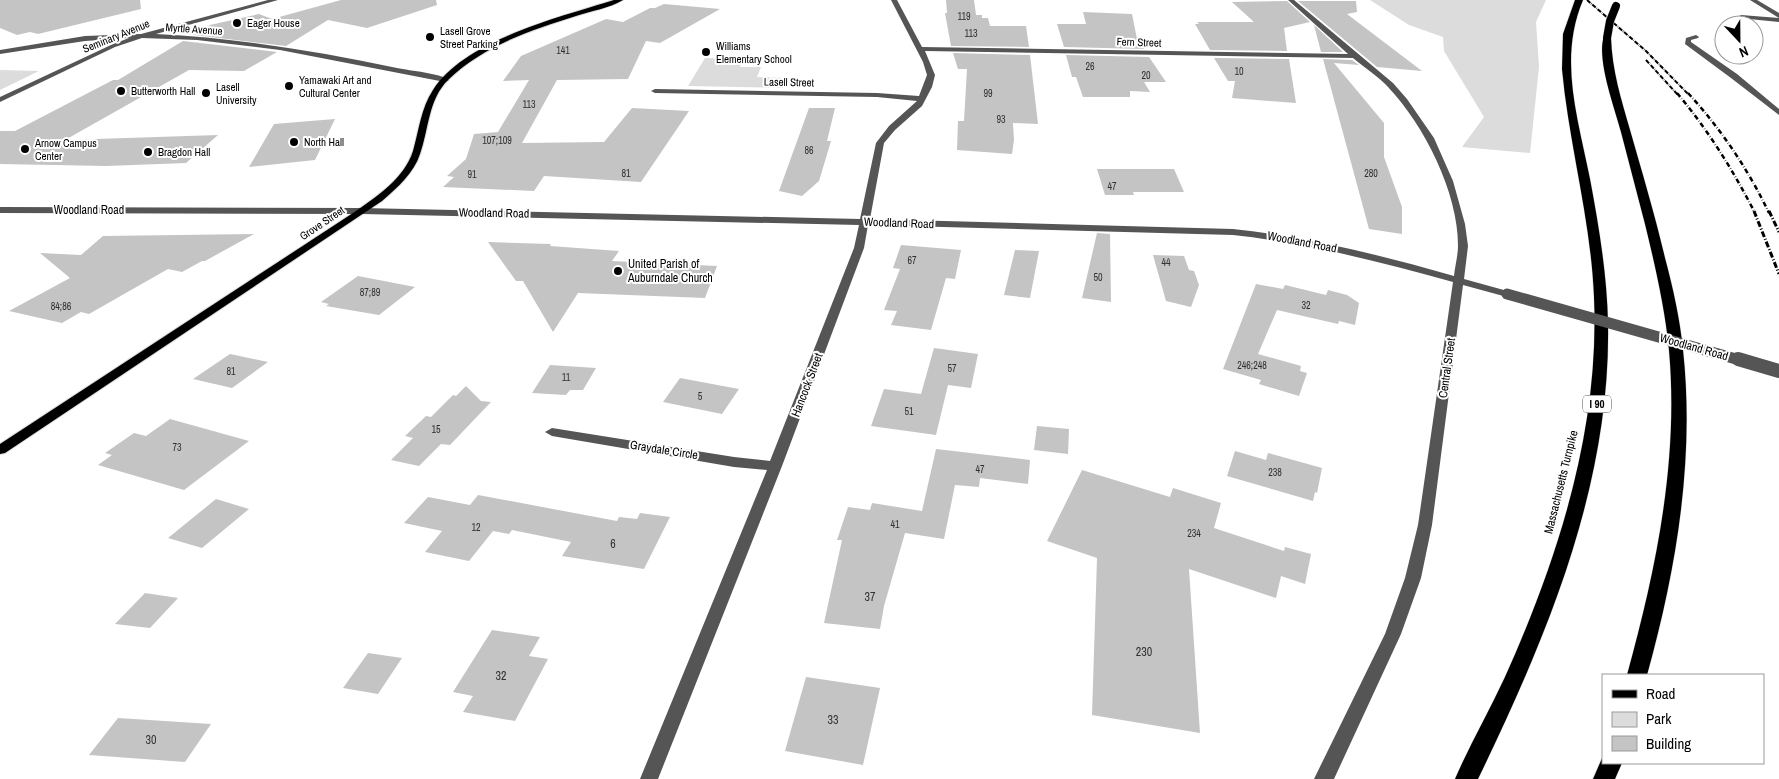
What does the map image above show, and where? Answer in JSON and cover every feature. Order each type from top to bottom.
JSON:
[{"type":"highway","points":[[1617,3],[1610,21],[1607,38],[1612,85],[1657,248],[1668,300],[1676,353],[1677,442],[1670,513],[1656,596],[1637,674]]},
{"type":"highway","name":"Massachusetts Turnpike","points":[[1466,779],[1492,727],[1552,584],[1578,503],[1592,435],[1600,375],[1602,319],[1597,252],[1565,71],[1565,42],[1576,5]]},
{"type":"highway","points":[[1604,779],[1611,764]]},
{"type":"main road","name":"Grove Street","points":[[0,450],[362,211],[388,190],[411,165],[417,152],[431,101],[445,80],[469,60],[500,43],[545,25],[620,0]]},
{"type":"street","name":"Seminary Avenue","points":[[0,100],[113,46],[141,36],[276,0]]},
{"type":"street","name":"Hancock Street","points":[[649,779],[775,466],[859,248],[880,143],[892,128],[923,98],[928,87],[931,75],[921,49],[894,0]]},
{"type":"street","name":"Central Street","points":[[1291,0],[1313,22],[1390,85],[1416,116],[1433,144],[1461,222],[1463,246],[1425,525],[1413,578],[1393,634],[1323,779]]},
{"type":"street","points":[[1754,0],[1779,16]]},
{"type":"street","points":[[1764,19],[1779,20]]},
{"type":"street","name":"Myrtle Avenue","points":[[0,52],[92,38],[141,36],[222,41],[310,52],[445,80]]},
{"type":"street","points":[[1696,37],[1688,40],[1687,43],[1734,76],[1779,113]]},
{"type":"street","name":"Fern Street","points":[[921,49],[1355,56]]},
{"type":"street","name":"Lasell Street","points":[[655,91],[883,95],[923,98]]},
{"type":"street","name":"Woodland Road","points":[[0,210],[362,211],[864,222],[1268,234],[1342,250],[1779,370]]},
{"type":"street","name":"Graydale Circle","points":[[552,432],[734,462],[775,466]]},
{"type":"green space","points":[[1370,0],[1546,0],[1536,22],[1539,67],[1530,153],[1462,147],[1484,117],[1444,51],[1443,37],[1409,25]]},
{"type":"green space","points":[[705,58],[744,59],[740,67],[761,67],[757,77],[787,78],[783,88],[688,86]]},
{"type":"green space","points":[[0,70],[39,71],[0,90]]},
{"type":"building","points":[[0,0],[140,0],[141,9],[38,34],[30,32],[17,35],[0,28]]},
{"type":"building","points":[[341,0],[436,0],[437,5],[367,28],[328,20],[286,46],[194,35],[210,25],[259,14],[272,19]]},
{"type":"building","points":[[946,0],[974,0],[976,15],[988,18],[990,26],[1026,26],[1029,47],[951,46],[945,13],[947,13]]},
{"type":"building","points":[[1287,1],[1310,22],[1284,28],[1287,51],[1210,50],[1195,24],[1199,24],[1197,22],[1254,22],[1232,2]]},
{"type":"building","points":[[1298,1],[1356,1],[1357,12],[1347,14],[1422,71],[1377,67]]},
{"type":"building","points":[[664,4],[720,9],[660,43],[646,41],[628,79],[557,80],[522,143],[604,142],[632,108],[689,111],[641,182],[544,176],[534,191],[443,187],[454,177],[447,176],[466,159],[474,134],[498,132],[529,80],[503,81],[521,56],[606,19],[623,22],[650,8]]},
{"type":"building","points":[[1083,12],[1132,14],[1137,39],[1144,49],[1064,47],[1057,24],[1086,24]]},
{"type":"building","points":[[1314,25],[1343,52],[1321,52]]},
{"type":"building","points":[[183,41],[277,52],[244,71],[189,70],[65,140],[218,135],[186,163],[106,166],[0,164],[0,131],[15,131],[113,80],[118,80]]},
{"type":"building","points":[[953,53],[1030,55],[1038,124],[1013,123],[1014,140],[1012,154],[957,150],[958,121],[964,121],[967,69],[958,69]]},
{"type":"building","points":[[1066,55],[1149,57],[1166,82],[1144,82],[1150,92],[1130,91],[1130,97],[1083,97],[1076,77],[1072,77]]},
{"type":"building","points":[[1214,58],[1289,59],[1296,103],[1232,98],[1235,81],[1228,81]]},
{"type":"building","points":[[1323,59],[1352,60],[1359,65],[1334,63],[1384,123],[1384,157],[1402,207],[1402,234],[1369,229]]},
{"type":"building","points":[[809,108],[835,108],[827,141],[831,141],[819,181],[802,196],[779,191]]},
{"type":"building","name":"North Hall","points":[[335,119],[315,160],[249,167],[274,124]]},
{"type":"building","points":[[1097,169],[1174,169],[1184,192],[1133,192],[1134,195],[1105,195]]},
{"type":"building","points":[[1097,233],[1110,234],[1111,302],[1082,298]]},
{"type":"building","points":[[254,234],[182,272],[168,269],[89,314],[81,312],[62,323],[9,311],[70,278],[40,253],[81,255],[103,236]]},
{"type":"building","name":"United Parish of Auburndale Church","points":[[488,242],[551,244],[550,246],[619,251],[612,261],[717,266],[705,298],[578,293],[553,332],[523,281],[516,281]]},
{"type":"building","points":[[901,245],[961,250],[955,279],[946,278],[931,330],[891,325],[897,311],[884,310],[900,269],[893,268]]},
{"type":"building","points":[[1015,250],[1039,251],[1030,298],[1004,295]]},
{"type":"building","points":[[1153,255],[1184,256],[1189,270],[1194,271],[1199,285],[1191,307],[1166,301]]},
{"type":"building","points":[[358,276],[415,287],[379,315],[326,306],[329,304],[321,302]]},
{"type":"building","points":[[1256,284],[1283,289],[1285,285],[1326,295],[1328,290],[1347,295],[1359,303],[1355,325],[1339,321],[1338,324],[1277,310],[1258,354],[1301,366],[1300,371],[1307,373],[1299,396],[1259,384],[1261,380],[1223,369]]},
{"type":"building","points":[[934,348],[978,354],[971,388],[948,385],[936,435],[871,426],[884,389],[921,394]]},
{"type":"building","points":[[230,354],[268,362],[232,388],[193,379]]},
{"type":"building","points":[[550,365],[596,368],[583,390],[570,390],[566,395],[532,393]]},
{"type":"building","points":[[680,378],[739,389],[722,414],[663,402]]},
{"type":"building","points":[[466,386],[481,401],[491,402],[450,445],[441,444],[419,466],[391,460],[413,438],[405,436],[426,416],[431,417],[453,395],[456,396]]},
{"type":"building","points":[[170,419],[249,441],[184,490],[98,465],[112,455],[105,453],[134,433],[146,436]]},
{"type":"building","points":[[1037,426],[1069,429],[1068,454],[1034,450]]},
{"type":"building","points":[[936,449],[1030,460],[1028,484],[980,478],[979,487],[955,485],[944,539],[905,533],[884,606],[880,629],[824,623],[842,540],[837,540],[848,507],[870,510],[872,503],[922,511]]},
{"type":"building","points":[[1235,451],[1266,460],[1268,453],[1322,468],[1317,493],[1315,492],[1313,501],[1227,476]]},
{"type":"building","points":[[1082,470],[1170,497],[1173,488],[1221,503],[1214,528],[1284,551],[1285,547],[1311,554],[1305,584],[1281,576],[1276,598],[1189,569],[1200,733],[1092,715],[1097,558],[1047,541]]},
{"type":"building","points":[[478,495],[617,521],[619,517],[637,519],[640,513],[670,517],[644,569],[562,556],[571,542],[512,530],[509,534],[493,531],[469,561],[425,552],[442,531],[404,523],[428,497],[470,505]]},
{"type":"building","points":[[216,499],[249,509],[202,548],[168,538]]},
{"type":"building","points":[[145,593],[178,598],[150,628],[115,624]]},
{"type":"building","points":[[492,630],[540,637],[529,656],[548,659],[515,721],[463,712],[473,696],[453,692]]},
{"type":"building","points":[[368,653],[402,658],[378,694],[343,688]]},
{"type":"building","points":[[806,677],[880,688],[863,765],[785,751]]},
{"type":"building","points":[[118,718],[211,724],[185,762],[89,755]]},
{"type":"railway","points":[[1587,0],[1646,51],[1689,95]]},
{"type":"railway","points":[[1646,60],[1678,95]]},
{"type":"railway","points":[[1677,93],[1719,151],[1754,211]]},
{"type":"railway","points":[[1688,93],[1733,150],[1769,213]]},
{"type":"railway","points":[[1754,211],[1779,274]]},
{"type":"railway","points":[[1769,211],[1779,232]]},
{"type":"place","name":"Eager House","points":[[237,23]]},
{"type":"place","name":"Lasell Grove Street Parking","points":[[430,37]]},
{"type":"place","name":"Williams Elementary School","points":[[706,52]]},
{"type":"place","name":"Yamawaki Art and Cultural Center","points":[[289,86]]},
{"type":"place","name":"Butterworth Hall","points":[[121,91]]},
{"type":"place","name":"Lasell University","points":[[206,93]]},
{"type":"place","name":"North Hall","points":[[294,142]]},
{"type":"place","name":"Arnow Campus Center","points":[[25,149]]},
{"type":"place","name":"Bragdon Hall","points":[[148,152]]},
{"type":"place","name":"United Parish of Auburndale Church","points":[[618,271]]}]
